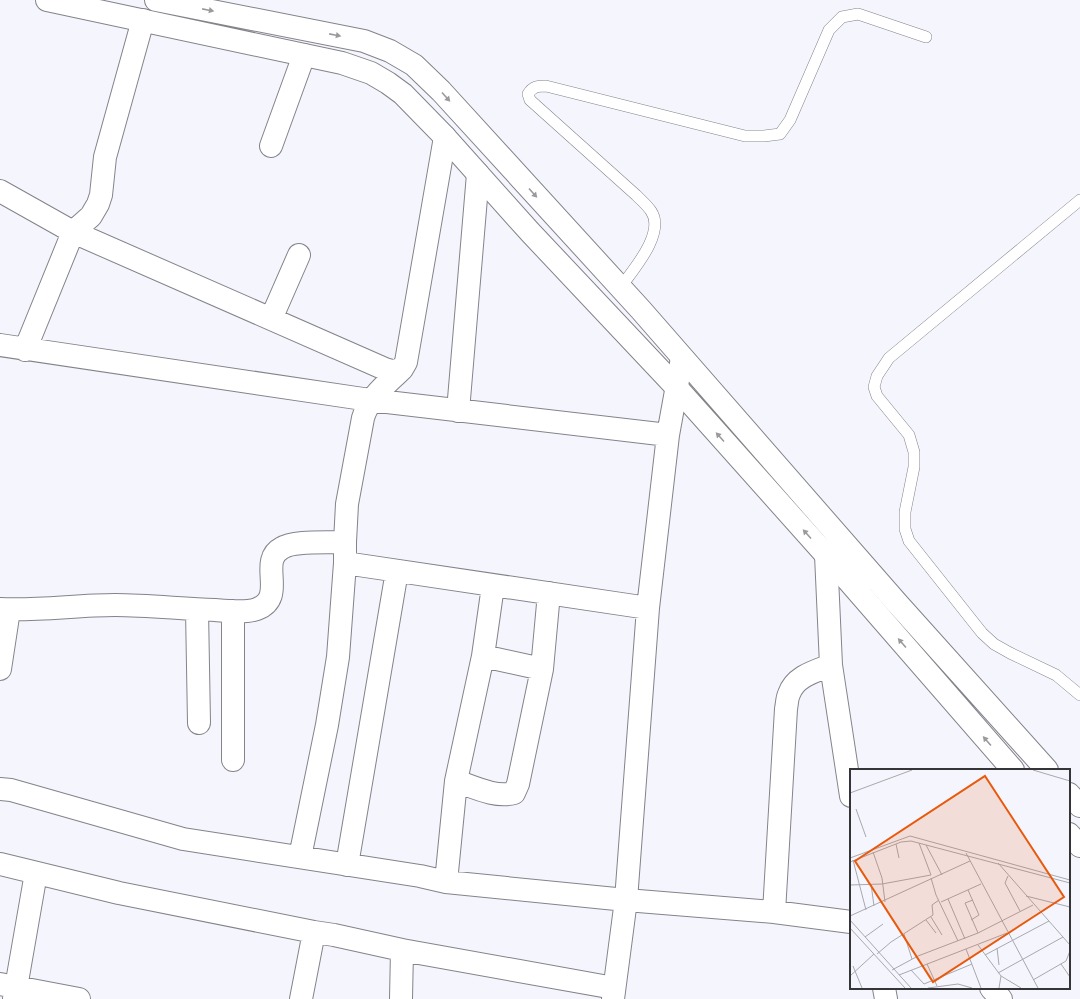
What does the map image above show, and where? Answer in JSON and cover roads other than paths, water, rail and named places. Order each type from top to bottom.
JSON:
[{"type":"street","points":[[46,0],[342,63],[371,73],[403,94],[445,137],[530,232],[676,388],[826,555],[1012,769]]},
{"type":"street","points":[[156,0],[364,41],[390,51],[414,65],[441,91],[620,288],[1046,769]]},
{"type":"street","points":[[25,350],[73,232],[91,216],[98,204],[105,157],[143,20]]},
{"type":"street","points":[[271,146],[304,55]]},
{"type":"street","points":[[300,857],[328,725],[338,657],[347,504],[363,418],[365,409],[370,400],[402,369],[406,362],[445,137]]},
{"type":"street","points":[[458,411],[478,174]]},
{"type":"street","points":[[2,199],[73,232],[385,369],[392,371],[402,369]]},
{"type":"street","points":[[271,319],[299,255]]},
{"type":"street","points":[[0,345],[25,350],[370,400],[668,435]]},
{"type":"street","points":[[0,864],[119,893],[334,935],[613,994],[626,900],[648,608],[668,435],[682,358]]},
{"type":"street","points":[[0,668],[4,610],[115,605],[197,610],[255,610],[265,606],[270,598],[273,587],[271,562],[275,554],[281,548],[294,544],[345,553],[397,571],[648,608]]},
{"type":"street","points":[[826,555],[831,665],[850,789]]},
{"type":"street","points":[[347,865],[397,571]]},
{"type":"street","points":[[446,882],[456,781],[483,656],[493,586]]},
{"type":"street","points":[[456,781],[493,793],[505,795],[514,793],[518,784],[542,669],[550,594]]},
{"type":"street","points":[[197,610],[199,723]]},
{"type":"street","points":[[233,611],[233,760]]},
{"type":"street","points":[[483,656],[542,669]]},
{"type":"street","points":[[774,912],[786,709],[789,694],[794,684],[802,677],[831,665]]},
{"type":"street","points":[[0,788],[183,839],[446,882],[626,900],[774,912],[850,922]]},
{"type":"street","points":[[1070,795],[1080,806]]},
{"type":"street","points":[[1070,835],[1080,846]]},
{"type":"street","points":[[36,873],[10,990],[79,999]]},
{"type":"street","points":[[301,999],[314,932]]},
{"type":"street","points":[[401,999],[402,950]]},
{"type":"street","points":[[884,989],[886,999]]},
{"type":"street","points":[[992,989],[1001,999]]},
{"type":"lane","points":[[620,288],[652,242],[656,227],[652,212],[636,195],[530,100],[528,94],[532,88],[546,86],[744,136],[780,134],[790,120],[829,30],[842,17],[858,14],[926,37]]},
{"type":"lane","points":[[1078,205],[889,358],[877,376],[874,387],[878,396],[910,435],[914,452],[914,467],[905,512],[905,529],[909,541],[982,634],[994,644],[1010,653],[1056,675],[1080,695]]}]
